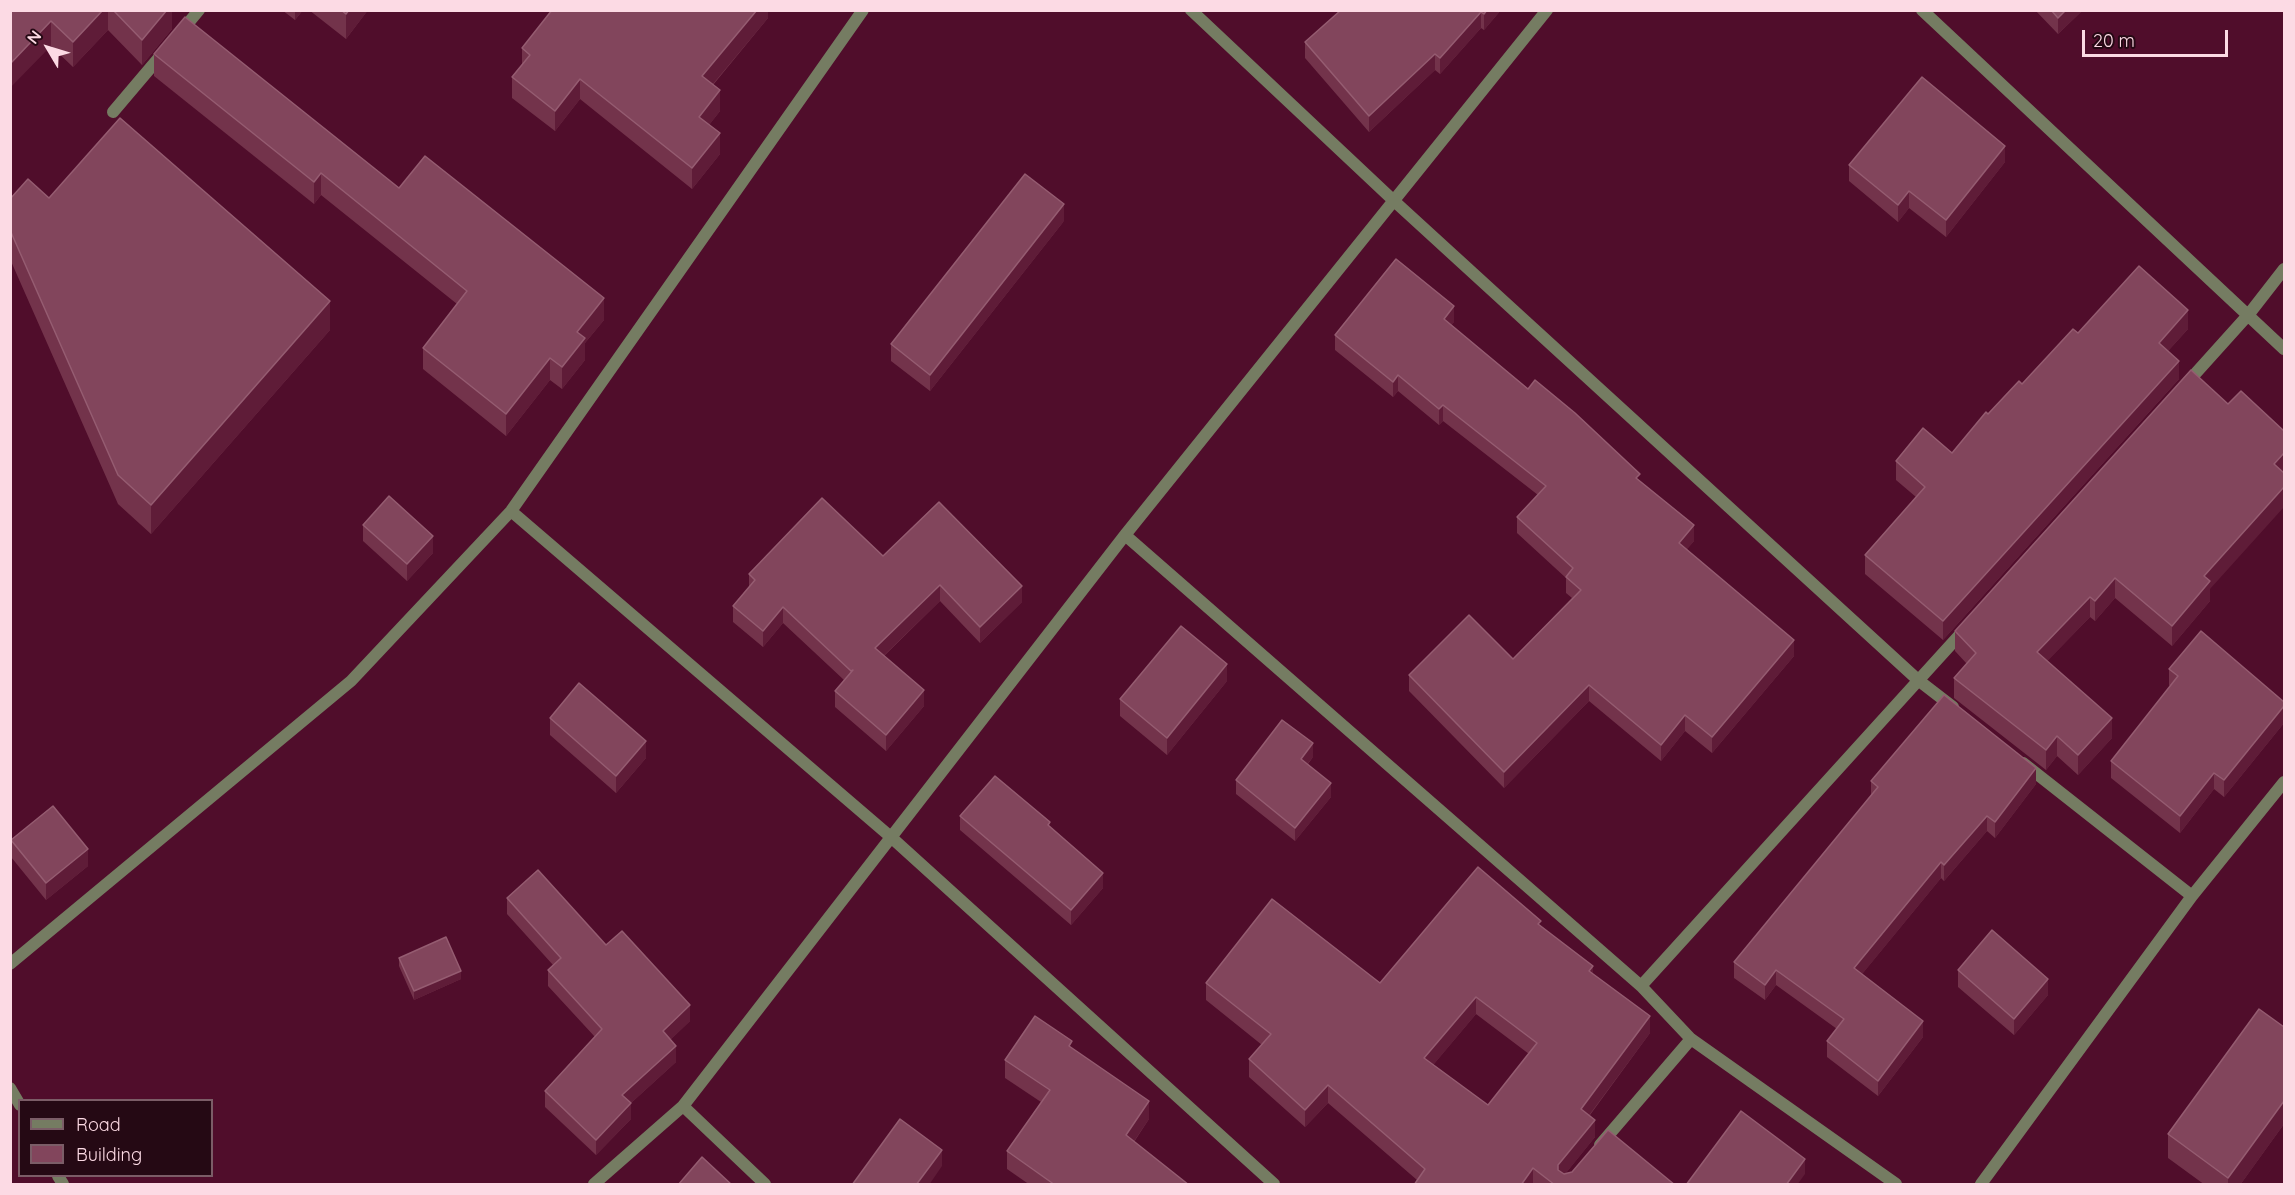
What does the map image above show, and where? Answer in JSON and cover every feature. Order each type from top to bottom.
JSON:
[{"type":"street","points":[[113,112],[199,10]]},
{"type":"street","points":[[10,964],[351,681],[512,511],[863,10]]},
{"type":"street","points":[[1191,10],[1393,200],[1918,680],[1965,718]]},
{"type":"street","points":[[594,1185],[683,1106],[1125,536],[1547,10]]},
{"type":"street","points":[[1922,10],[2284,348]]},
{"type":"street","points":[[2178,392],[2249,314],[2284,269]]},
{"type":"street","points":[[512,511],[892,838],[1274,1185]]},
{"type":"street","points":[[1125,536],[1641,986],[1691,1039],[1896,1185]]},
{"type":"street","points":[[1641,986],[1973,619]]},
{"type":"street","points":[[2013,755],[2192,896]]},
{"type":"street","points":[[1981,1185],[2192,896],[2284,782]]},
{"type":"street","points":[[1589,1157],[1691,1039]]},
{"type":"street","points":[[10,1088],[18,1102]]},
{"type":"street","points":[[683,1106],[765,1185]]},
{"type":"building","points":[[10,10],[103,10],[73,42],[51,21],[10,64]]},
{"type":"building","points":[[113,10],[167,10],[142,40]]},
{"type":"building","points":[[552,10],[757,10],[702,76],[720,90],[699,117],[720,133],[692,168],[580,79],[555,111],[512,77],[530,55],[522,48]]},
{"type":"building","points":[[1341,10],[1487,10],[1484,14],[1481,12],[1440,58],[1435,54],[1369,116],[1305,42]]},
{"type":"building","points":[[2051,10],[2066,10],[2058,18]]},
{"type":"building","points":[[185,17],[399,188],[425,156],[604,298],[577,332],[585,338],[562,367],[550,358],[506,414],[423,348],[467,291],[321,173],[314,182],[154,54]]},
{"type":"building","points":[[1922,77],[2005,146],[1946,220],[1909,191],[1898,205],[1849,165]]},
{"type":"building","points":[[120,118],[330,301],[151,505],[118,475],[10,230],[10,199],[28,179],[49,198]]},
{"type":"building","points":[[1025,174],[1064,204],[930,375],[891,344]]},
{"type":"building","points":[[1396,259],[1454,306],[1444,319],[1528,389],[1535,380],[1575,413],[1640,474],[1636,478],[1694,525],[1679,543],[1794,640],[1712,737],[1685,715],[1661,745],[1589,685],[1504,772],[1409,675],[1469,615],[1513,659],[1581,590],[1566,577],[1573,568],[1517,517],[1546,486],[1443,405],[1439,409],[1398,375],[1393,382],[1335,335]]},
{"type":"building","points":[[2139,266],[2188,310],[2159,343],[2179,361],[1943,621],[1865,555],[1925,487],[1896,461],[1923,428],[1952,453],[1986,412],[1988,414],[2019,381],[2022,384],[2073,329],[2078,333]]},
{"type":"building","points":[[2191,370],[2228,404],[2241,391],[2284,431],[2284,453],[2274,464],[2284,473],[2284,487],[2204,576],[2210,581],[2172,626],[2115,578],[2095,601],[2090,597],[2037,652],[2112,718],[2078,755],[2057,736],[2046,750],[1954,678],[1976,653],[1955,631]]},
{"type":"building","points":[[389,496],[433,536],[407,564],[363,525]]},
{"type":"building","points":[[822,498],[883,556],[939,502],[1022,586],[980,627],[940,585],[875,648],[924,690],[886,735],[835,691],[853,670],[851,671],[783,607],[763,631],[733,606],[755,580],[749,574]]},
{"type":"building","points":[[1181,626],[1227,664],[1167,738],[1120,699]]},
{"type":"building","points":[[2201,631],[2284,702],[2284,706],[2224,780],[2214,773],[2180,816],[2111,761],[2178,676],[2169,669]]},
{"type":"building","points":[[579,683],[646,741],[616,776],[550,718]]},
{"type":"building","points":[[1944,695],[2036,768],[1995,822],[1987,816],[1944,865],[1941,862],[1854,968],[1923,1021],[1878,1081],[1827,1041],[1844,1019],[1776,970],[1765,985],[1734,962],[1878,787],[1871,781]]},
{"type":"building","points":[[1282,720],[1313,743],[1301,759],[1331,783],[1295,828],[1236,780]]},
{"type":"building","points":[[995,776],[1050,822],[1048,825],[1103,873],[1071,910],[960,816]]},
{"type":"building","points":[[53,806],[88,849],[46,883],[11,840]]},
{"type":"building","points":[[1478,867],[1541,921],[1538,924],[1593,966],[1589,971],[1650,1016],[1581,1109],[1595,1120],[1558,1165],[1558,1170],[1564,1174],[1572,1172],[1608,1130],[1675,1185],[1555,1185],[1533,1168],[1521,1185],[1414,1185],[1425,1169],[1328,1085],[1305,1110],[1249,1059],[1271,1034],[1206,983],[1272,899],[1380,983]],"holes":[[[1476,997],[1537,1043],[1488,1105],[1424,1058]]]},
{"type":"building","points":[[538,870],[606,945],[622,931],[690,1005],[663,1031],[676,1046],[622,1095],[631,1103],[596,1140],[545,1091],[602,1029],[548,970],[561,958],[507,898]]},
{"type":"building","points":[[1992,930],[2048,979],[2014,1019],[1958,970]]},
{"type":"building","points":[[446,937],[461,971],[414,991],[399,958]]},
{"type":"building","points":[[2259,1009],[2284,1027],[2284,1101],[2228,1178],[2168,1134]]},
{"type":"building","points":[[1035,1016],[1072,1041],[1069,1046],[1149,1101],[1126,1135],[1189,1185],[1055,1185],[1007,1151],[1050,1090],[1005,1060]]},
{"type":"building","points":[[1741,1111],[1805,1159],[1786,1185],[1686,1185]]},
{"type":"building","points":[[900,1119],[942,1150],[916,1185],[852,1185]]},
{"type":"building","points":[[702,1157],[732,1185],[678,1185]]}]
